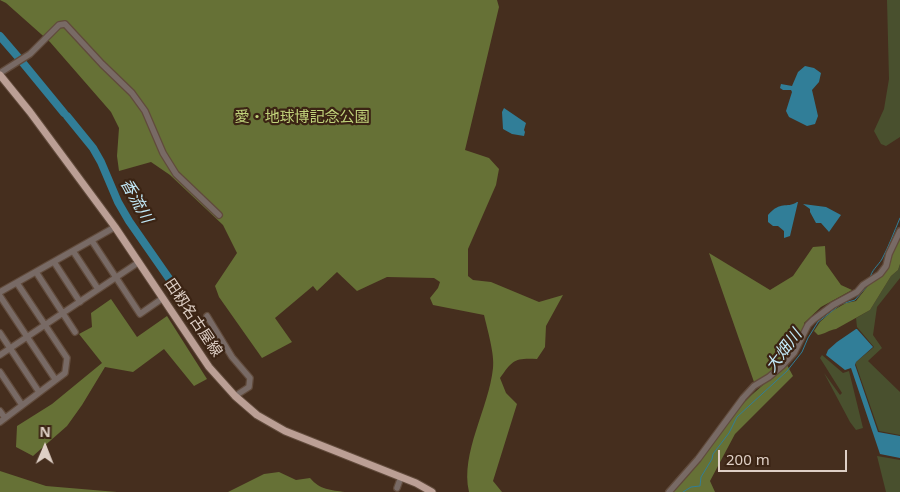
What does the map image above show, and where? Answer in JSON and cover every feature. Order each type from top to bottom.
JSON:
[{"type":"main road","name":"田籾名古屋線","points":[[0,74],[115,227],[209,367],[235,396],[257,415],[278,427],[401,477],[432,492]]},
{"type":"street","points":[[0,74],[30,54],[59,25],[65,24],[132,93],[145,111],[163,154],[176,174],[219,215]]},
{"type":"street","points":[[55,379],[0,294],[17,282],[115,227]]},
{"type":"street","points":[[669,492],[698,459],[743,398],[754,386],[769,378],[794,353],[808,325],[833,305],[856,292],[880,274],[886,266],[900,231]]},
{"type":"street","points":[[92,241],[140,314],[163,298]]},
{"type":"street","points":[[73,251],[98,289]]},
{"type":"street","points":[[54,262],[80,302]]},
{"type":"street","points":[[0,355],[139,262]]},
{"type":"street","points":[[36,272],[75,332]]},
{"type":"street","points":[[0,410],[2,420],[65,373],[67,358],[17,282]]},
{"type":"street","points":[[207,316],[232,357],[250,378],[248,387],[235,396]]},
{"type":"street","points":[[0,333],[39,392]]},
{"type":"street","points":[[0,372],[22,405]]},
{"type":"street","points":[[397,488],[401,477]]},
{"type":"green space","name":"愛・地球博記念公園","points":[[0,0],[497,0],[499,7],[465,150],[489,158],[499,169],[496,185],[468,249],[468,276],[473,280],[491,282],[539,302],[563,295],[546,326],[545,347],[537,359],[515,361],[500,378],[506,393],[517,404],[493,481],[502,492],[469,492],[467,477],[468,462],[493,368],[492,349],[484,315],[433,305],[430,298],[440,282],[434,278],[387,277],[357,291],[337,272],[317,291],[313,286],[275,318],[292,342],[262,358],[219,297],[215,286],[237,253],[223,225],[170,175],[151,162],[119,171],[117,156],[119,128],[111,112],[50,42],[6,3]]},
{"type":"green space","points":[[887,0],[900,0],[900,137],[886,146],[881,144],[874,131],[884,109],[889,79]]},
{"type":"green space","points":[[900,237],[900,264],[898,270],[891,276],[870,310],[836,329],[818,335],[814,331],[820,322],[832,311],[846,303],[856,301],[871,282],[877,279]]},
{"type":"green space","points":[[825,246],[826,264],[841,285],[852,290],[821,307],[804,323],[805,327],[796,343],[778,367],[754,382],[709,253],[770,290],[793,276],[813,247]]},
{"type":"green space","points":[[900,264],[900,278],[877,307],[873,335],[882,348],[868,361],[900,392],[900,435],[879,431],[856,365],[856,362],[874,347],[857,327],[856,318],[870,310],[891,276],[898,270]]},
{"type":"green space","points":[[111,299],[137,337],[167,316],[207,379],[194,386],[164,349],[133,372],[105,367],[67,426],[33,456],[16,447],[17,426],[52,404],[102,363],[79,334],[92,327],[91,313]]},
{"type":"green space","points":[[822,355],[843,373],[849,371],[863,428],[856,430],[850,422],[824,373],[840,395],[842,393],[820,358]]},
{"type":"green space","points":[[787,365],[793,376],[735,434],[710,481],[715,492],[672,492],[697,465],[725,425],[745,401]]},
{"type":"green space","points":[[877,456],[900,460],[900,492],[886,492]]},
{"type":"green space","points":[[0,471],[46,486],[117,492],[0,492]]},
{"type":"green space","points":[[279,472],[296,480],[310,478],[322,487],[345,492],[228,492],[264,474]]},
{"type":"water","points":[[805,66],[814,68],[821,73],[819,82],[812,90],[818,116],[815,124],[807,126],[789,117],[786,111],[792,92],[791,90],[780,88],[781,84],[792,86],[798,72]]},
{"type":"water","points":[[504,108],[526,123],[524,136],[512,134],[503,129],[502,112]]},
{"type":"water","points":[[798,202],[790,236],[784,238],[784,231],[768,222],[768,215],[780,206]]},
{"type":"water","points":[[803,204],[826,207],[841,215],[829,232],[821,223],[816,223],[810,209]]},
{"type":"water","points":[[856,329],[873,347],[855,365],[878,432],[900,436],[900,458],[880,454],[851,368],[845,370],[826,355],[828,350],[837,342]]},
{"type":"waterway","name":"香流川","points":[[0,36],[18,57]]},
{"type":"waterway","name":"香流川","points":[[23,63],[64,113]]},
{"type":"waterway","name":"香流川","points":[[67,116],[93,148],[129,221],[184,300]]},
{"type":"waterway","name":"大畑川","points":[[870,279],[873,271],[885,254],[900,218]]},
{"type":"waterway","name":"大畑川","points":[[683,492],[691,487],[700,486],[701,477],[713,454],[729,433],[737,417],[787,371],[802,352],[818,322],[841,304],[855,300],[868,285]]}]
